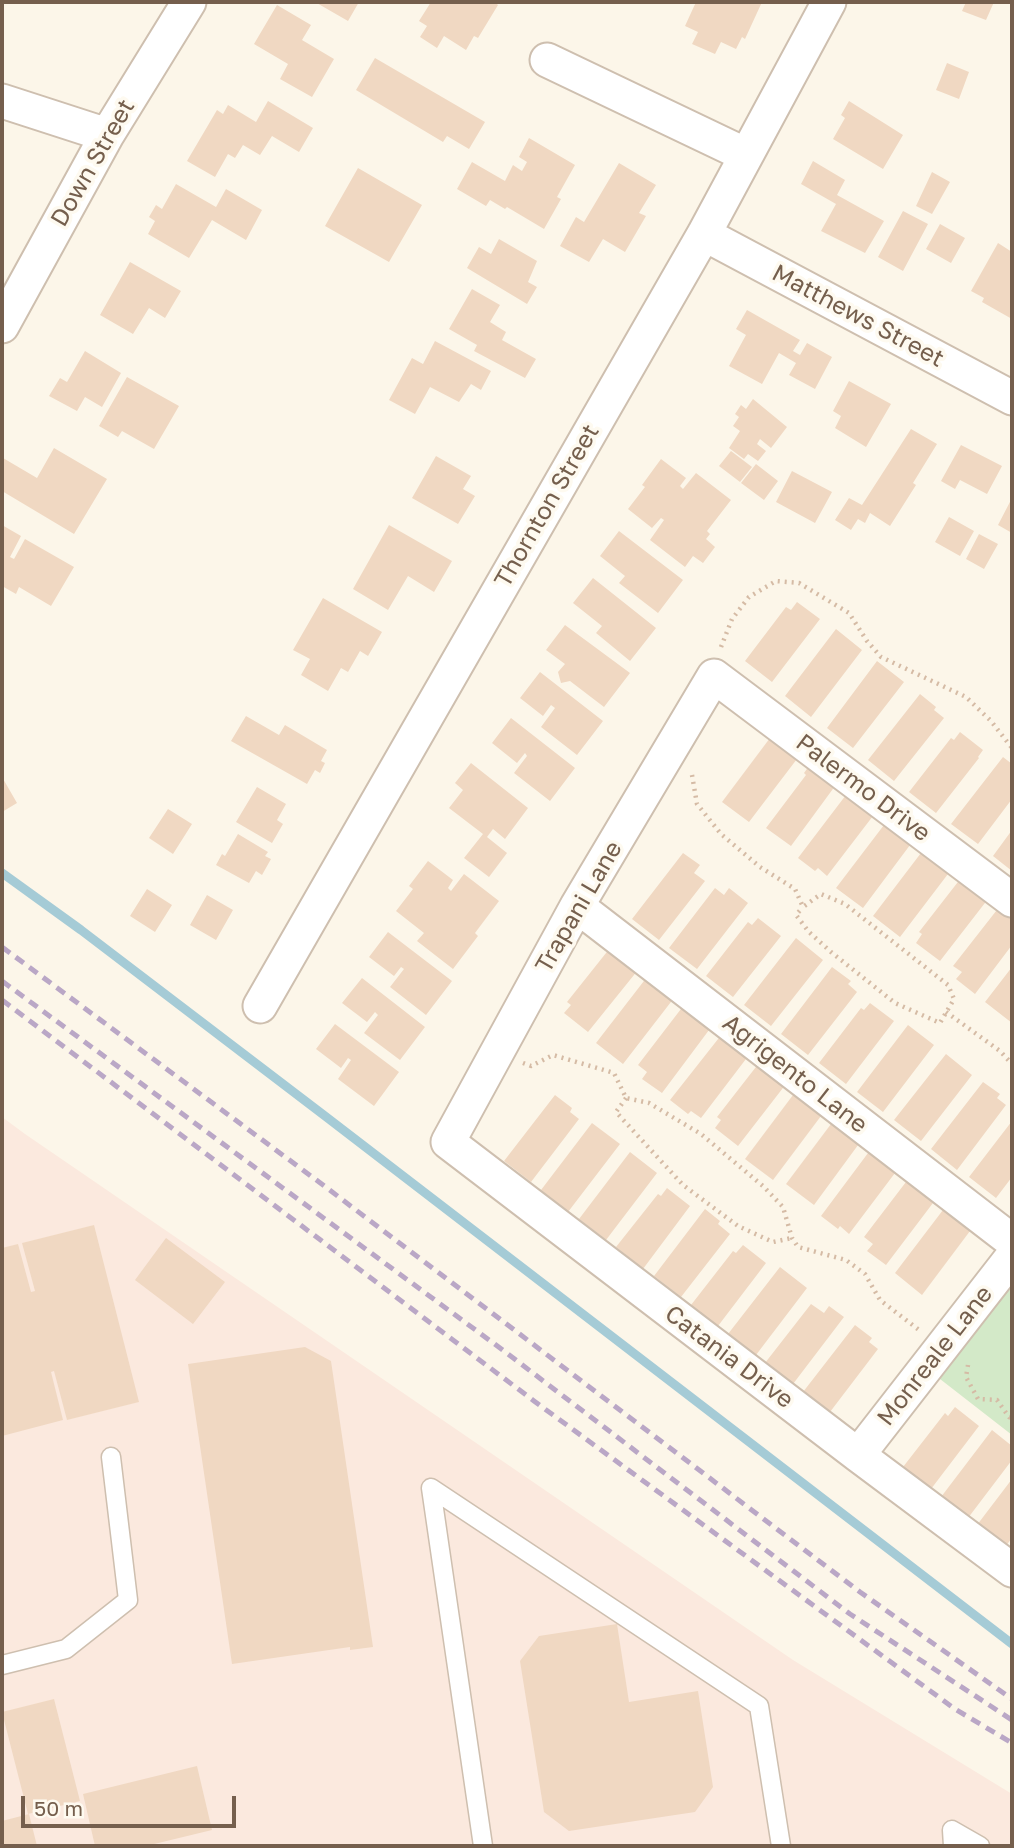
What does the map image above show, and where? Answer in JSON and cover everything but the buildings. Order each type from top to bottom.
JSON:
[{"type":"street","name":"Down Street","points":[[2,326],[107,135],[189,2]]},
{"type":"street","name":"Thornton Street","points":[[260,1006],[704,234],[829,2]]},
{"type":"street","points":[[547,60],[746,155]]},
{"type":"street","points":[[2,101],[107,135]]},
{"type":"street","name":"Matthews Street","points":[[704,234],[1012,398]]},
{"type":"street","name":"Palermo Drive","points":[[714,676],[1012,900]]},
{"type":"street","name":"Trapani Lane","points":[[448,1142],[578,906],[714,676]]},
{"type":"street","name":"Agrigento Lane","points":[[578,906],[1012,1241]]},
{"type":"street","name":"Catania Drive","points":[[448,1142],[1012,1570]]},
{"type":"street","name":"Monreale Lane","points":[[858,1455],[955,1355],[1012,1257]]},
{"type":"lane","points":[[2,1665],[66,1649],[128,1600],[111,1457]]},
{"type":"lane","points":[[483,1846],[431,1488],[759,1706],[781,1846]]},
{"type":"lane","points":[[953,1846],[951,1830],[980,1846]]},
{"type":"path","points":[[714,676],[717,657],[732,619],[749,597],[776,581],[799,583],[849,613],[881,657],[966,697],[991,721],[1012,748]]},
{"type":"path","points":[[692,774],[697,803],[720,834],[760,867],[795,889],[803,906]]},
{"type":"path","points":[[821,894],[845,904],[948,985],[954,999],[940,1023],[895,1003],[808,932],[796,915],[803,906],[821,894]]},
{"type":"path","points":[[946,1012],[1000,1051],[1012,1064]]},
{"type":"path","points":[[495,1056],[531,1066],[553,1055],[614,1073],[626,1098]]},
{"type":"path","points":[[626,1098],[649,1103],[701,1135],[763,1186],[783,1207],[792,1238],[798,1247],[846,1260],[865,1274],[880,1300],[955,1355],[978,1399],[997,1400],[1012,1418]]},
{"type":"path","points":[[626,1098],[616,1112],[683,1185],[738,1226],[773,1242],[792,1238]]},
{"type":"shaded area","points":[[2,1117],[793,1660],[1012,1794],[1012,1846],[2,1846]]},
{"type":"green space","points":[[1012,1284],[1012,1435],[940,1379]]},
{"type":"waterway","points":[[2,873],[325,1116],[1012,1644]]},
{"type":"railway","points":[[2,947],[319,1182],[860,1592],[1012,1699]]},
{"type":"railway","points":[[2,981],[500,1348],[850,1614],[1012,1720]]},
{"type":"railway","points":[[2,1000],[534,1401],[955,1709],[1012,1743]]}]
